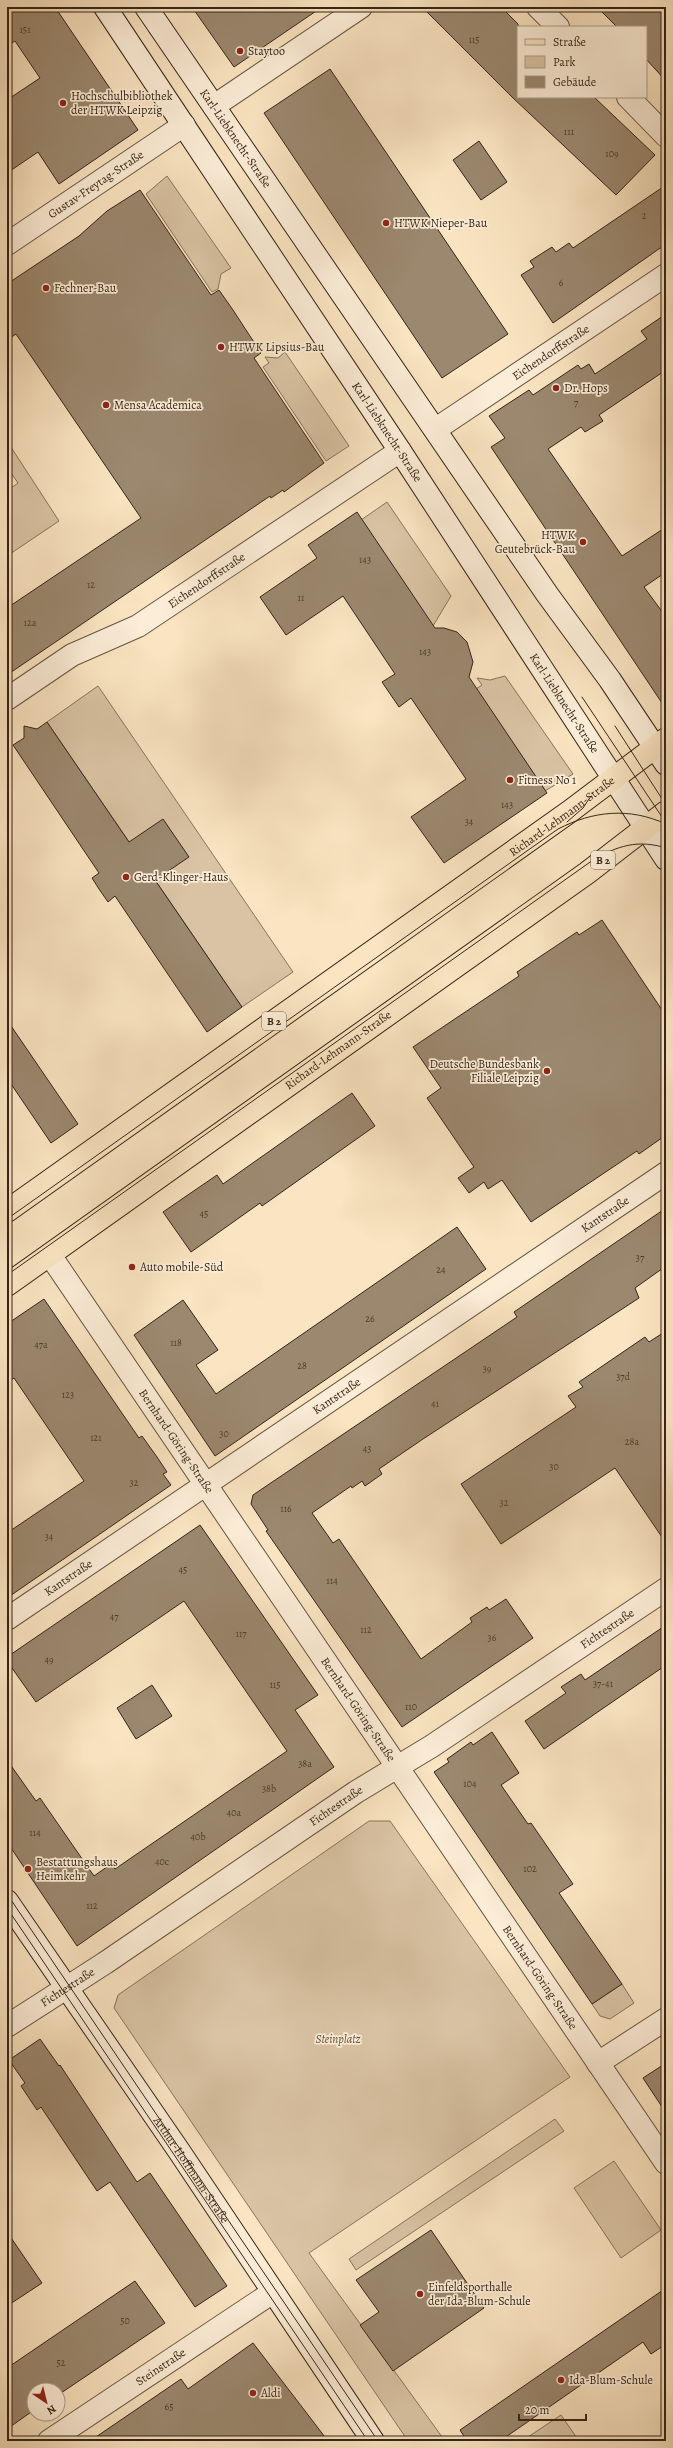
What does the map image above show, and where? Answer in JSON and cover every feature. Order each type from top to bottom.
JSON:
[{"type":"main road","name":"Richard-Lehmann-Straße","points":[[10,1203],[614,780],[662,750]]},
{"type":"main road","name":"Richard-Lehmann-Straße","points":[[7,1285],[582,877],[666,812]]},
{"type":"street","name":"Karl-Liebknecht-Straße","points":[[105,7],[400,451],[666,859]]},
{"type":"street","name":"Karl-Liebknecht-Straße","points":[[146,7],[436,429],[662,750]]},
{"type":"street","points":[[214,106],[361,7]]},
{"type":"street","points":[[538,7],[557,26]]},
{"type":"street","points":[[629,98],[666,136]]},
{"type":"street","name":"Gustav-Freytag-Straße","points":[[7,244],[184,125]]},
{"type":"street","name":"Eichendorffstraße","points":[[436,429],[666,275]]},
{"type":"street","name":"Eichendorffstraße","points":[[7,699],[72,655],[138,626],[400,451]]},
{"type":"street","name":"Kantstraße","points":[[7,1619],[666,1173]]},
{"type":"street","name":"Bernhard-Göring-Straße","points":[[50,1255],[666,2163]]},
{"type":"street","name":"Fichtestraße","points":[[7,2026],[356,1792],[397,1767],[666,1589]]},
{"type":"street","name":"Arthur-Hoffmann-Straße","points":[[7,1901],[65,1988],[179,2151],[373,2441]]},
{"type":"street","points":[[598,2063],[666,2019]]},
{"type":"street","name":"Steinstraße","points":[[49,2441],[273,2292]]},
{"type":"green space","points":[[167,176],[231,268],[221,274],[218,289],[212,292],[146,194]]},
{"type":"green space","points":[[285,352],[349,446],[326,461],[263,367],[269,363],[265,357],[278,358]]},
{"type":"green space","points":[[7,441],[59,521],[7,556],[7,491],[18,483],[7,467]]},
{"type":"green space","points":[[387,502],[451,596],[433,626],[361,520]]},
{"type":"green space","points":[[505,676],[573,774],[545,791],[476,689],[482,685],[477,678],[490,680]]},
{"type":"green space","points":[[98,686],[293,972],[242,1007],[47,722]]},
{"type":"green space","name":"Steinplatz","points":[[369,1821],[390,1821],[570,2077],[309,2253],[445,2441],[408,2441],[114,2008],[118,1995]]},
{"type":"green space","points":[[622,1984],[634,2003],[610,2019],[600,2016],[592,2004]]},
{"type":"green space","points":[[555,2119],[564,2131],[356,2270],[349,2259]]},
{"type":"green space","points":[[614,2161],[661,2230],[621,2258],[574,2188]]},
{"type":"green space","points":[[561,2415],[579,2441],[522,2441]]},
{"type":"building","name":"Hochschulbibliothek der HTWK Leipzig","points":[[7,7],[55,7],[138,130],[59,184],[38,152],[7,173],[7,100],[40,78],[15,41],[7,46]]},
{"type":"building","name":"Staytoo","points":[[192,7],[322,7],[234,67]]},
{"type":"building","points":[[422,7],[501,7],[518,24],[517,98],[595,98],[655,155],[616,195],[512,97]]},
{"type":"building","points":[[597,7],[656,7],[666,17],[666,81],[647,60],[647,26],[616,26]]},
{"type":"building","name":"HTWK Nieper-Bau","points":[[330,69],[508,334],[442,378],[264,113]]},
{"type":"building","points":[[479,141],[507,182],[481,200],[453,160]]},
{"type":"building","points":[[666,185],[666,244],[553,323],[521,275],[534,267],[530,261],[552,247],[556,252],[569,243],[573,248]]},
{"type":"building","points":[[140,190],[211,295],[219,290],[233,310],[261,353],[254,358],[324,463],[284,492],[283,490],[271,498],[270,496],[7,675],[7,608],[141,518],[16,334],[7,340],[7,284],[79,236],[107,211]]},
{"type":"building","name":"HTWK Geutebrück-Bau","points":[[666,314],[666,370],[599,415],[603,421],[585,432],[581,427],[548,449],[622,556],[666,527],[666,572],[644,587],[666,617],[666,709],[491,447],[505,438],[489,416],[529,390],[533,395],[578,365],[581,369],[589,364],[595,374],[647,339],[641,331]]},
{"type":"building","points":[[357,512],[435,628],[444,628],[457,632],[467,642],[473,662],[469,677],[547,793],[444,863],[411,817],[466,779],[411,698],[399,707],[382,682],[395,674],[343,596],[286,635],[260,597],[317,558],[308,545]]},
{"type":"building","name":"Gerd-Klinger-Haus","points":[[47,722],[129,842],[163,819],[189,857],[155,880],[242,1007],[207,1032],[115,896],[108,902],[99,889],[92,878],[99,873],[13,745],[24,738],[24,726],[37,729]]},
{"type":"building","name":"Deutsche Bundesbank Filiale Leipzig","points":[[602,920],[666,1016],[666,1135],[639,1154],[637,1151],[531,1222],[502,1180],[488,1189],[484,1182],[469,1193],[458,1178],[474,1167],[427,1098],[441,1088],[413,1047],[519,976],[517,972],[577,932],[579,935]]},
{"type":"building","points":[[7,1020],[78,1124],[51,1143],[7,1078]]},
{"type":"building","points":[[352,1093],[375,1126],[262,1206],[260,1203],[191,1252],[163,1212],[217,1175],[223,1184]]},
{"type":"building","points":[[666,1208],[666,1266],[635,1288],[639,1298],[379,1469],[382,1474],[365,1486],[362,1481],[352,1488],[351,1486],[312,1513],[333,1543],[339,1539],[421,1659],[472,1622],[470,1618],[487,1607],[489,1610],[506,1599],[533,1638],[402,1727],[266,1531],[268,1530],[251,1504],[253,1495],[517,1317],[514,1312]]},
{"type":"building","points":[[457,1227],[486,1269],[215,1456],[134,1335],[183,1300],[218,1350],[196,1365],[216,1394]]},
{"type":"building","points":[[44,1299],[139,1438],[142,1436],[157,1457],[167,1472],[163,1474],[171,1485],[7,1598],[7,1533],[84,1481],[14,1378],[7,1383],[7,1324]]},
{"type":"building","points":[[666,1331],[666,1543],[615,1468],[501,1544],[461,1484],[576,1407],[568,1396],[583,1387],[579,1382],[645,1337],[649,1342]]},
{"type":"building","points":[[200,1525],[318,1695],[295,1710],[334,1767],[77,1946],[7,1842],[7,1760],[36,1801],[40,1798],[94,1876],[111,1864],[115,1869],[287,1751],[184,1601],[36,1702],[7,1661],[7,1657]]},
{"type":"building","points":[[666,1625],[666,1665],[544,1749],[525,1721],[566,1693],[561,1687],[581,1674],[585,1680]]},
{"type":"building","points":[[152,1685],[172,1716],[136,1739],[117,1708]]},
{"type":"building","points":[[492,1732],[519,1773],[501,1785],[528,1824],[531,1823],[573,1884],[559,1893],[622,1984],[592,2004],[434,1772],[449,1762],[447,1759],[471,1742],[473,1745]]},
{"type":"building","points":[[40,2039],[59,2066],[60,2065],[137,2182],[150,2173],[227,2286],[195,2307],[110,2182],[97,2191],[41,2107],[37,2110],[21,2086],[25,2083],[9,2060]]},
{"type":"building","points":[[666,2063],[666,2113],[643,2078]]},
{"type":"building","name":"Einfeldsporthalle der Ida-Blum-Schule","points":[[431,2230],[484,2308],[393,2371],[360,2325],[379,2312],[356,2280]]},
{"type":"building","points":[[7,2232],[42,2283],[7,2306]]},
{"type":"building","points":[[135,2281],[165,2323],[66,2390],[66,2382],[26,2382],[26,2416],[7,2429],[7,2368]]},
{"type":"building","name":"Ida-Blum-Schule","points":[[666,2288],[666,2344],[651,2354],[643,2342],[500,2441],[467,2441],[460,2430]]},
{"type":"building","points":[[253,2343],[328,2441],[90,2441],[181,2379],[188,2389]]},
{"type":"tram line","points":[[582,697],[666,823]]},
{"type":"tram line","points":[[615,726],[666,805]]},
{"type":"tram line","points":[[567,822],[583,808],[591,796]]},
{"type":"tram line","points":[[7,1219],[558,829],[584,818],[611,813],[638,815],[666,824]]},
{"type":"tram line","points":[[7,1275],[593,860],[628,845],[646,844],[666,848]]},
{"type":"tram line","points":[[7,1894],[378,2441]]},
{"type":"tram line","points":[[7,1908],[368,2441]]},
{"type":"place","name":"Staytoo","points":[[240,51]]},
{"type":"place","name":"Hochschulbibliothek der HTWK Leipzig","points":[[63,103]]},
{"type":"place","name":"HTWK Nieper-Bau","points":[[386,223]]},
{"type":"place","name":"Fechner-Bau","points":[[46,288]]},
{"type":"place","name":"HTWK Lipsius-Bau","points":[[221,347]]},
{"type":"place","name":"Dr. Hops","points":[[556,388]]},
{"type":"place","name":"Mensa Academica","points":[[106,405]]},
{"type":"place","name":"HTWK Geutebrück-Bau","points":[[583,542]]},
{"type":"place","name":"Fitness No 1","points":[[510,780]]},
{"type":"place","name":"Gerd-Klinger-Haus","points":[[126,877]]},
{"type":"place","name":"Deutsche Bundesbank Filiale Leipzig","points":[[547,1071]]},
{"type":"place","name":"Auto mobile-Süd","points":[[132,1267]]},
{"type":"place","name":"Bestattungshaus Heimkehr","points":[[28,1869]]},
{"type":"place","name":"Einfeldsporthalle der Ida-Blum-Schule","points":[[420,2294]]},
{"type":"place","name":"Ida-Blum-Schule","points":[[561,2380]]},
{"type":"place","name":"Aldi","points":[[253,2393]]}]
